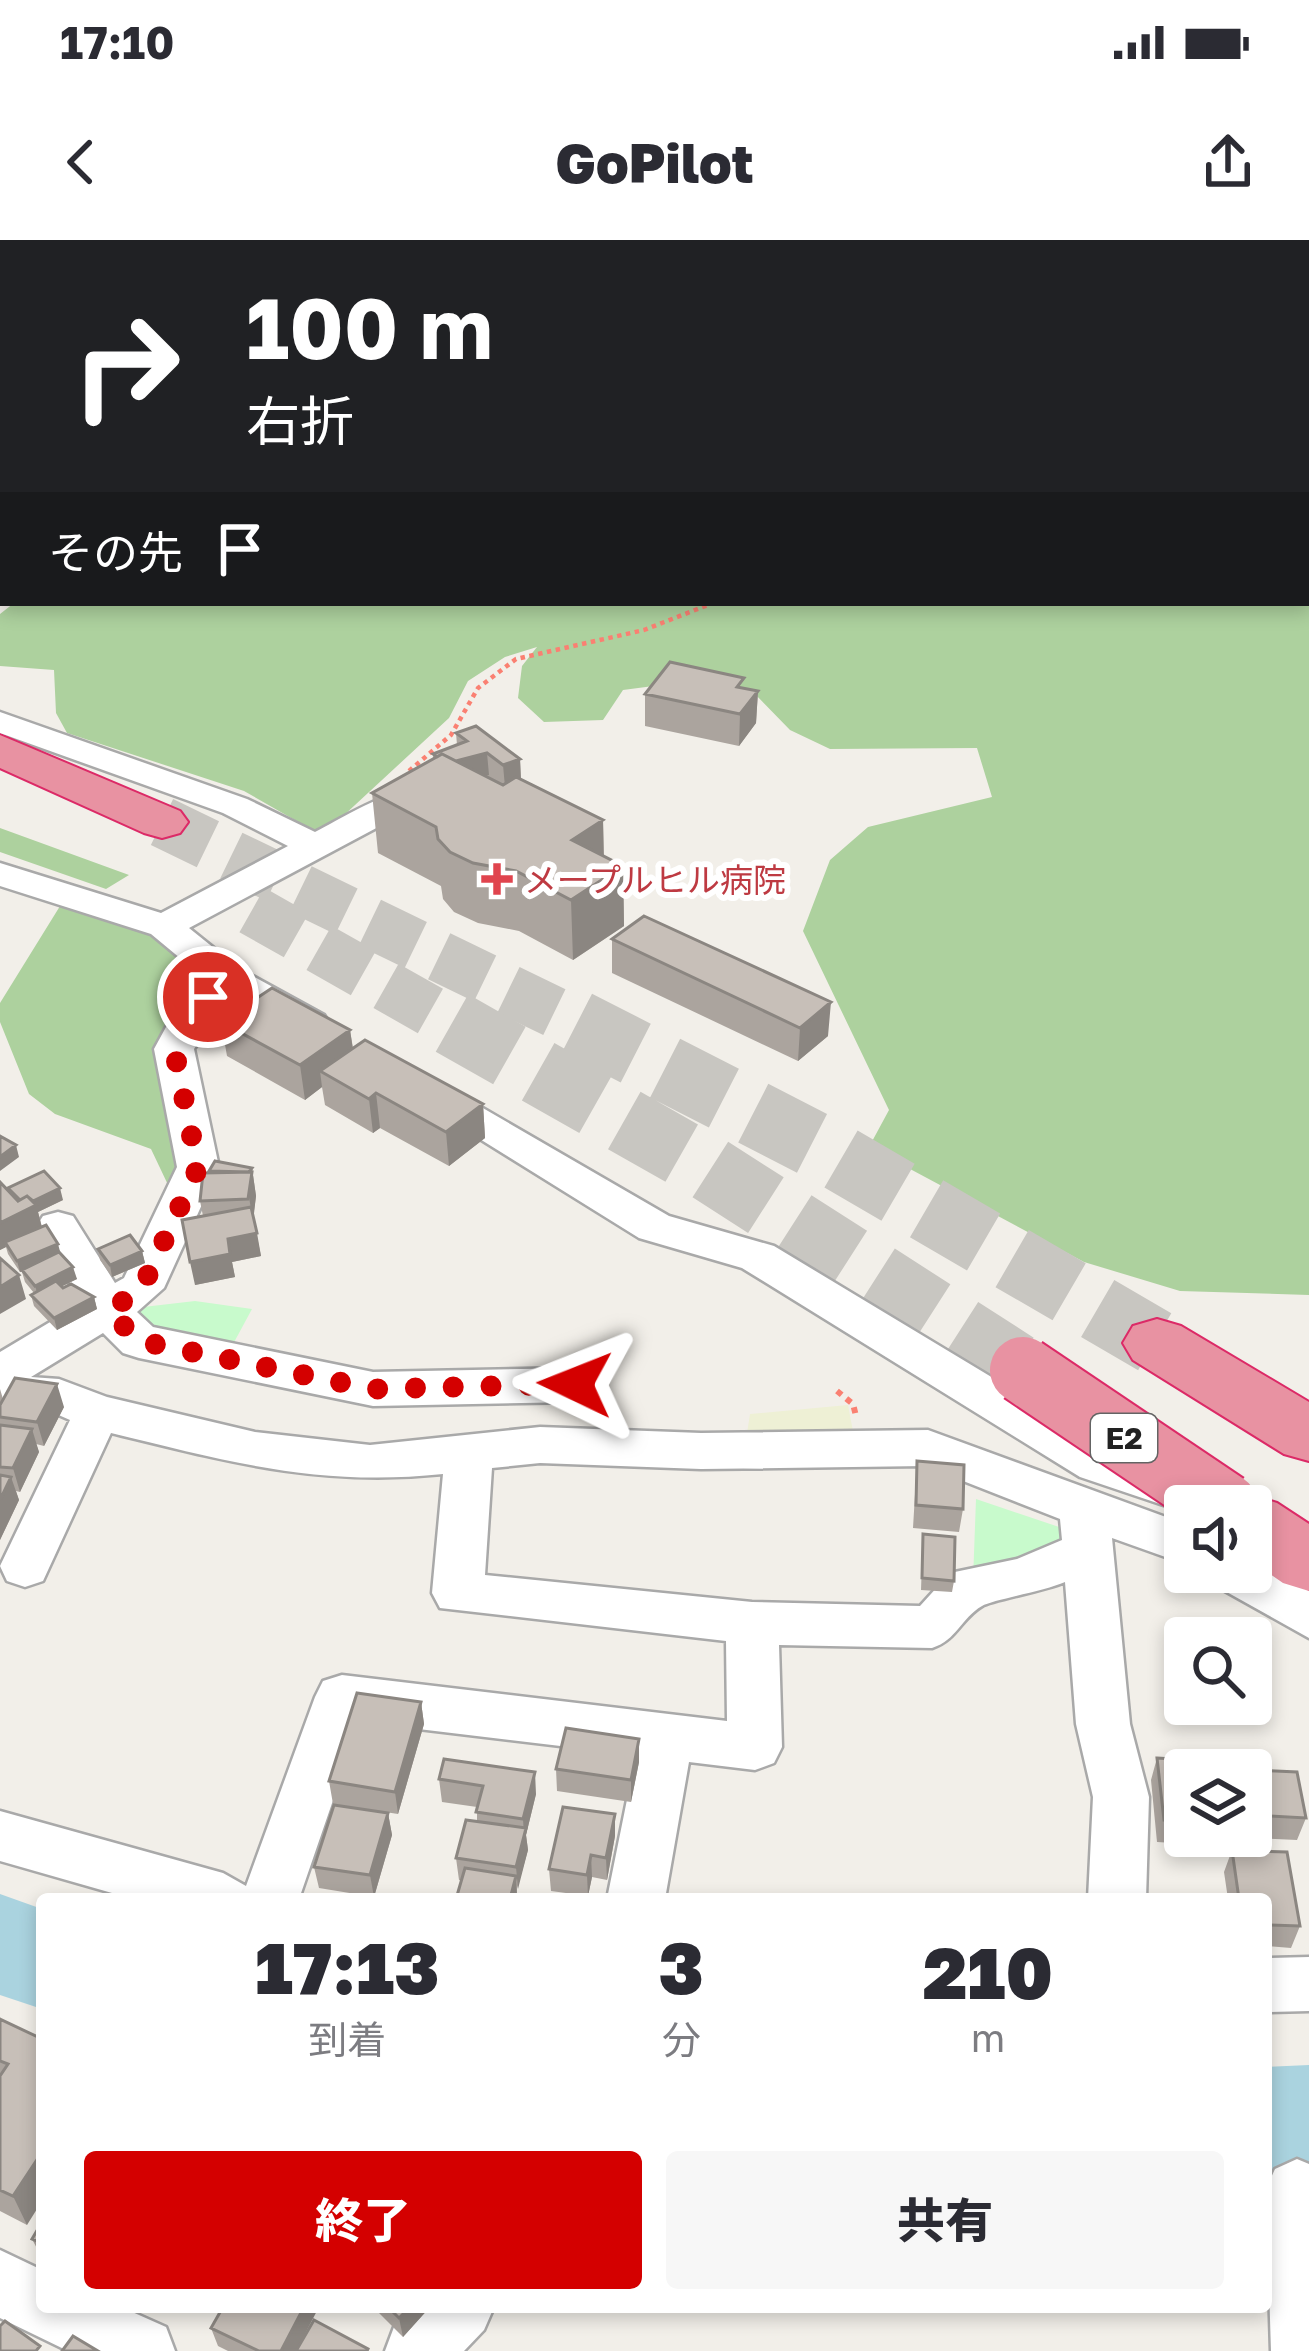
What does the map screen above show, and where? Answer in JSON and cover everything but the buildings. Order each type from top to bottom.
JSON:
[{"type":"highway","points":[[0,751],[144,834],[0,787]]},
{"type":"highway","points":[[1157,1342],[1309,1435]]},
{"type":"highway","name":"E2","points":[[1023,1370],[1195,1485]]},
{"type":"highway","points":[[1272,1537],[1309,1562]]},
{"type":"street","points":[[0,722],[235,806],[314,846]]},
{"type":"street","points":[[164,926],[399,804],[438,798],[465,804]]},
{"type":"street","points":[[0,874],[164,926],[226,977],[348,1045]]},
{"type":"street","points":[[0,1374],[142,1288],[198,1168],[174,1049],[191,1016],[226,977]]},
{"type":"street","points":[[388,1067],[654,1227],[758,1257],[1097,1464],[1164,1486]]},
{"type":"street","points":[[58,1227],[109,1311],[139,1341],[373,1389],[575,1384]]},
{"type":"street","points":[[0,1393],[58,1396],[97,1412],[255,1450],[370,1463],[540,1445],[701,1451],[928,1448],[1086,1529],[1164,1541]]},
{"type":"street","points":[[26,1567],[97,1412]]},
{"type":"street","points":[[469,1452],[458,1593],[752,1623],[932,1627],[968,1587],[1023,1578],[1086,1529]]},
{"type":"street","points":[[1272,1521],[1309,1533]]},
{"type":"street","points":[[1086,1529],[1102,1724],[1120,1797],[1117,1893]]},
{"type":"street","points":[[1269,1593],[1309,1617]]},
{"type":"street","points":[[272,1893],[342,1697],[666,1740],[755,1747],[752,1623]]},
{"type":"street","points":[[637,1893],[666,1740]]},
{"type":"street","points":[[0,1836],[202,1893]]},
{"type":"street","points":[[1272,1985],[1309,1984]]},
{"type":"street","points":[[1290,2191],[1304,2351]]},
{"type":"street","points":[[0,2283],[36,2302]]},
{"type":"street","points":[[59,2313],[142,2351]]},
{"type":"street","points":[[418,2351],[455,2313]]},
{"type":"path","points":[[399,804],[388,788],[451,735],[478,688],[516,659],[644,630],[705,606]]},
{"type":"green space","points":[[10,606],[1309,606],[1309,1295],[1180,1291],[1084,1262],[869,1147],[889,1110],[803,931],[830,860],[868,827],[992,797],[977,748],[830,749],[790,730],[753,692],[699,680],[623,690],[603,720],[544,722],[518,698],[522,666],[537,647],[505,657],[468,681],[449,718],[328,830],[314,831],[244,791],[67,733],[56,713],[54,670],[0,666],[0,614]]},
{"type":"green space","points":[[0,828],[129,875],[106,889],[0,852]]},
{"type":"green space","points":[[65,898],[164,926],[226,977],[191,1016],[179,1208],[151,1149],[55,1114],[29,1094],[0,1022],[0,1003]]},
{"type":"green space","points":[[195,1301],[252,1309],[225,1359],[109,1311]]},
{"type":"green space","points":[[848,1405],[855,1442],[745,1446],[750,1414]]},
{"type":"green space","points":[[976,1499],[1062,1528],[1060,1554],[973,1581]]},
{"type":"water","points":[[0,1894],[36,1907],[36,2007],[0,1995]]},
{"type":"water","points":[[1309,2065],[1309,2188],[1272,2191],[1272,2067]]},
{"type":"tunnel","points":[[162,822],[580,1025]]},
{"type":"tunnel","points":[[252,910],[457,1026]]},
{"type":"tunnel","points":[[452,1023],[708,1168],[1023,1370]]},
{"type":"tunnel","points":[[580,1025],[829,1152],[1157,1343]]},
{"type":"place","name":"メープルヒル病院","points":[[497,879]]},
{"type":"route","points":[[208,997],[191,1016],[174,1049],[198,1168],[142,1288],[109,1311],[139,1341],[373,1389],[575,1384]]}]
